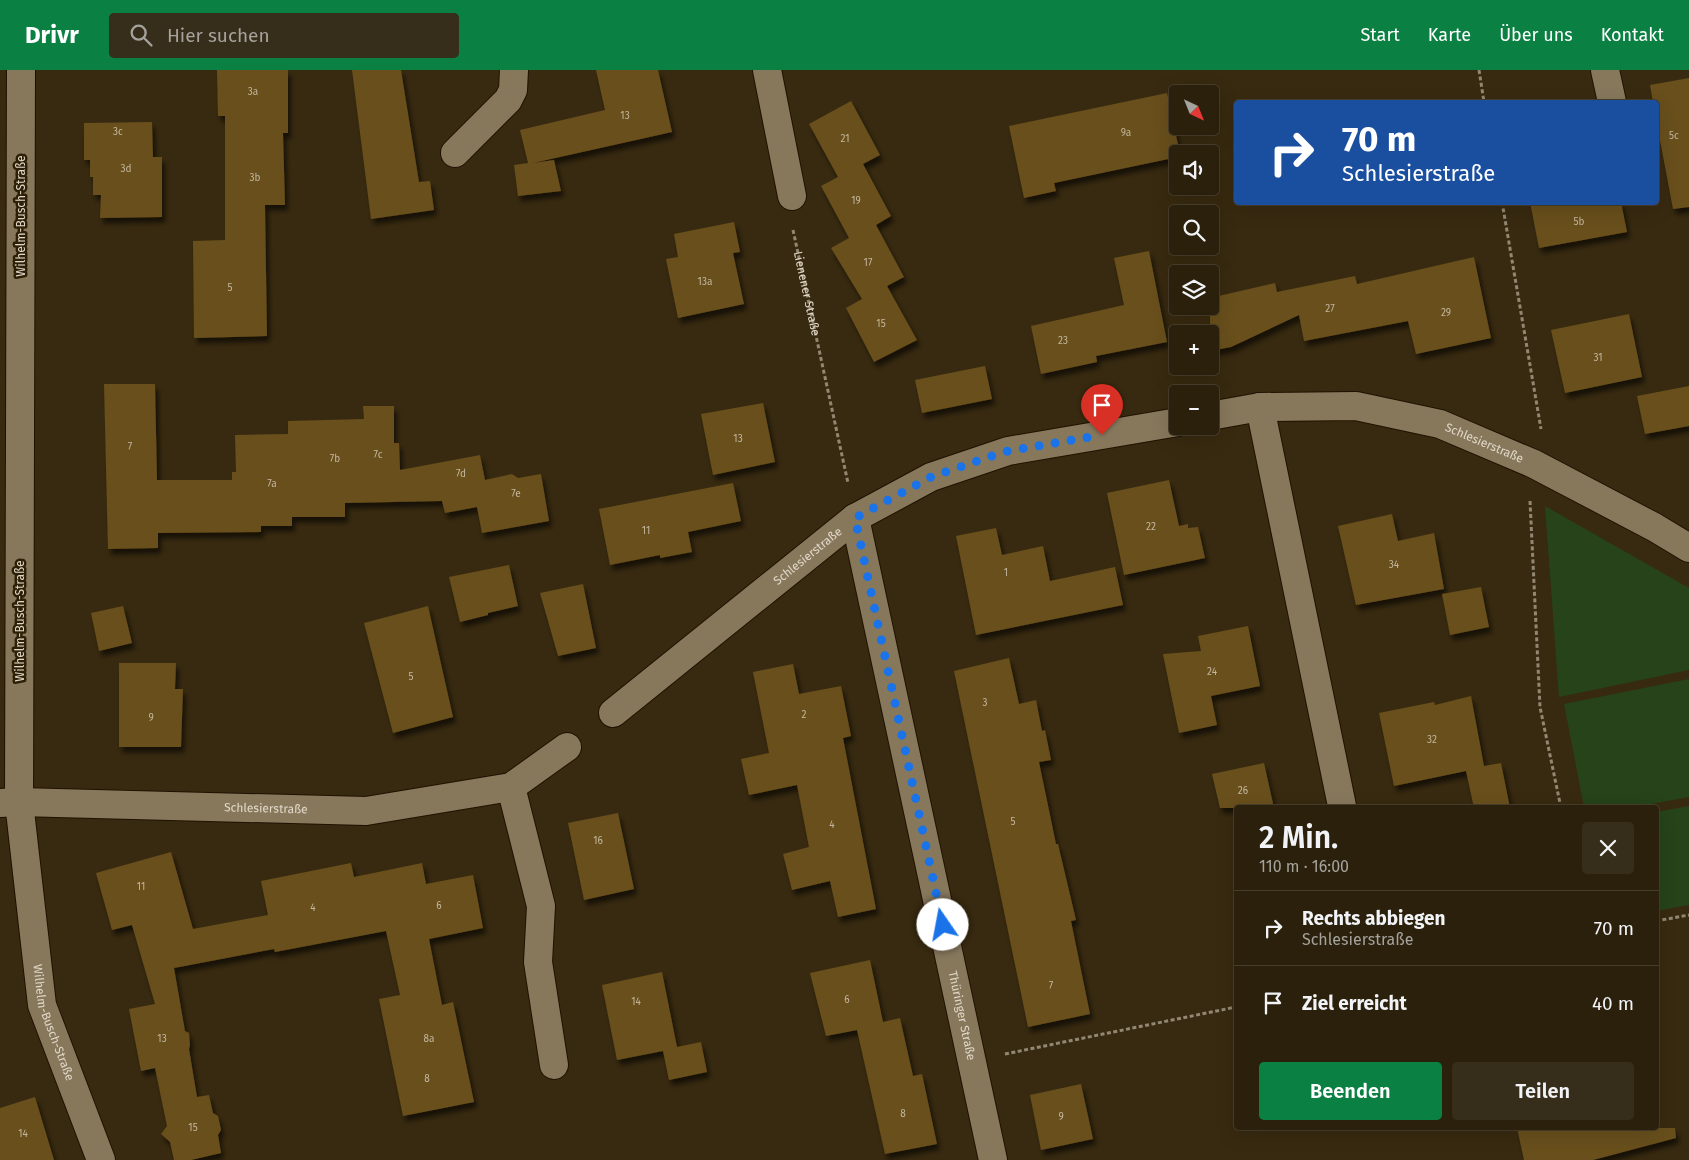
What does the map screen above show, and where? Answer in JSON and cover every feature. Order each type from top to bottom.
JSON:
[{"type":"street","name":"Wilhelm-Busch-Straße","points":[[22,70],[10,803],[42,1005],[101,1160]]},
{"type":"street","points":[[455,152],[508,100],[513,90],[514,70]]},
{"type":"street","points":[[767,70],[792,196]]},
{"type":"street","points":[[1605,70],[1612,100]]},
{"type":"street","name":"Schlesierstraße","points":[[1219,414],[1260,407],[1356,406],[1440,424],[1534,464],[1654,527],[1689,548]]},
{"type":"street","points":[[1260,407],[1342,805]]},
{"type":"street","name":"Schlesierstraße","points":[[613,713],[855,518],[931,477],[1008,451],[1169,424]]},
{"type":"street","name":"Thüringer Straße","points":[[855,518],[993,1160]]},
{"type":"street","name":"Schlesierstraße","points":[[10,803],[366,811],[510,787],[567,747]]},
{"type":"street","points":[[510,787],[541,906],[538,962],[554,1065]]},
{"type":"path","points":[[1479,70],[1484,100]]},
{"type":"path","name":"Lienener Straße","points":[[792,196],[788,209],[855,518]]},
{"type":"path","points":[[1659,920],[1689,915]]},
{"type":"path","points":[[972,1061],[1234,1007]]},
{"type":"green space","points":[[1545,506],[1689,588],[1689,670],[1559,697]]},
{"type":"green space","points":[[1689,679],[1689,797],[1646,805],[1584,805],[1564,704]]},
{"type":"green space","points":[[1689,806],[1689,905],[1659,910],[1659,811]]},
{"type":"building","points":[[217,70],[288,70],[288,133],[283,133],[285,205],[265,205],[267,336],[194,338],[193,241],[225,240],[225,116],[218,116]]},
{"type":"building","points":[[352,70],[401,70],[419,182],[430,181],[434,210],[371,219]]},
{"type":"building","points":[[596,70],[658,70],[672,132],[533,163],[554,160],[561,191],[518,196],[514,165],[528,163],[520,130],[605,110]]},
{"type":"building","points":[[1689,78],[1689,207],[1673,209],[1659,135],[1659,100],[1653,100],[1650,85]]},
{"type":"building","points":[[1167,93],[1169,102],[1169,135],[1176,135],[1178,145],[1169,145],[1169,159],[1054,183],[1056,191],[1024,198],[1009,126]]},
{"type":"building","points":[[851,101],[880,155],[863,164],[891,216],[876,225],[904,277],[887,286],[917,340],[874,362],[846,308],[862,299],[831,248],[849,238],[821,186],[838,177],[809,124]]},
{"type":"building","points":[[152,122],[153,157],[162,157],[162,217],[100,218],[101,195],[93,195],[93,177],[90,177],[90,160],[84,160],[84,123]]},
{"type":"building","points":[[1531,205],[1622,205],[1627,232],[1539,248]]},
{"type":"building","points":[[734,222],[740,252],[733,253],[744,304],[678,318],[666,259],[678,257],[674,234]]},
{"type":"building","points":[[1149,251],[1167,342],[1096,356],[1097,362],[1041,374],[1031,326],[1124,305],[1114,258]]},
{"type":"building","points":[[1474,257],[1491,338],[1416,354],[1408,321],[1304,341],[1299,315],[1231,347],[1219,349],[1219,325],[1210,325],[1210,315],[1219,315],[1219,296],[1275,283],[1277,292],[1355,276],[1357,284]]},
{"type":"building","points":[[1629,314],[1642,377],[1565,393],[1551,330]]},
{"type":"building","points":[[985,366],[992,399],[922,413],[915,380]]},
{"type":"building","points":[[104,384],[155,384],[157,480],[232,480],[232,472],[236,472],[235,435],[288,434],[288,421],[364,419],[363,406],[394,406],[394,443],[399,443],[400,470],[480,455],[485,480],[512,474],[518,478],[541,474],[549,521],[482,533],[477,507],[445,513],[442,501],[345,503],[345,517],[292,517],[292,526],[261,526],[261,532],[158,533],[158,548],[108,549]]},
{"type":"building","points":[[1689,386],[1689,426],[1645,434],[1637,396]]},
{"type":"building","points":[[763,403],[775,462],[713,475],[701,414]]},
{"type":"building","points":[[1169,480],[1179,526],[1188,524],[1188,528],[1198,527],[1205,558],[1124,575],[1107,493]]},
{"type":"building","points":[[733,483],[741,521],[688,532],[692,552],[660,558],[660,555],[610,565],[599,509]]},
{"type":"building","points":[[1392,514],[1398,541],[1434,533],[1444,589],[1356,605],[1338,526]]},
{"type":"building","points":[[996,528],[1002,555],[1043,546],[1050,581],[1115,567],[1123,605],[976,635],[956,536]]},
{"type":"building","points":[[509,565],[518,606],[460,622],[449,577]]},
{"type":"building","points":[[583,584],[596,648],[558,656],[540,593]]},
{"type":"building","points":[[1481,587],[1489,627],[1450,635],[1442,594]]},
{"type":"building","points":[[123,606],[132,643],[99,651],[91,613]]},
{"type":"building","points":[[428,606],[453,717],[393,733],[364,623]]},
{"type":"building","points":[[1248,626],[1260,686],[1211,696],[1217,725],[1179,733],[1163,654],[1201,651],[1198,636]]},
{"type":"building","points":[[1009,658],[1019,704],[1036,700],[1042,731],[1045,730],[1051,760],[1039,762],[1056,844],[1058,844],[1076,920],[1071,921],[1090,1014],[1028,1027],[954,671]]},
{"type":"building","points":[[119,663],[176,663],[175,689],[183,689],[181,747],[119,747]]},
{"type":"building","points":[[793,664],[799,694],[841,686],[851,736],[843,738],[876,909],[838,917],[830,881],[792,890],[783,854],[809,847],[797,785],[749,795],[741,759],[769,753],[753,672]]},
{"type":"building","points":[[1471,696],[1484,766],[1501,763],[1509,805],[1473,805],[1466,771],[1394,786],[1379,713],[1434,702],[1435,705]]},
{"type":"building","points":[[1264,763],[1273,805],[1234,805],[1234,808],[1220,808],[1212,774]]},
{"type":"building","points":[[618,813],[634,889],[584,900],[568,823]]},
{"type":"building","points":[[171,852],[193,929],[268,915],[261,881],[351,863],[354,877],[422,863],[426,884],[473,875],[483,928],[429,939],[442,1005],[453,1002],[474,1102],[403,1116],[379,999],[400,995],[386,931],[275,952],[274,949],[174,968],[185,1031],[189,1033],[189,1049],[197,1097],[209,1095],[213,1113],[218,1116],[221,1130],[218,1135],[221,1153],[191,1160],[174,1160],[170,1142],[161,1134],[167,1126],[155,1068],[141,1071],[129,1009],[155,1004],[132,925],[112,930],[96,873]]},
{"type":"building","points":[[870,960],[883,1022],[900,1018],[913,1076],[922,1074],[937,1144],[885,1154],[857,1030],[826,1036],[810,973]]},
{"type":"building","points":[[662,972],[677,1047],[701,1042],[707,1072],[669,1080],[663,1051],[617,1060],[602,985]]},
{"type":"building","points":[[1081,1084],[1093,1139],[1041,1150],[1030,1095]]},
{"type":"building","points":[[35,1097],[54,1160],[0,1160],[0,1108]]},
{"type":"building","points":[[1659,1128],[1675,1128],[1676,1138],[1593,1160],[1524,1160],[1517,1130],[1659,1130]]},
{"type":"route","points":[[943,925],[855,518],[931,477],[992,456],[1008,451],[1102,435]]}]
